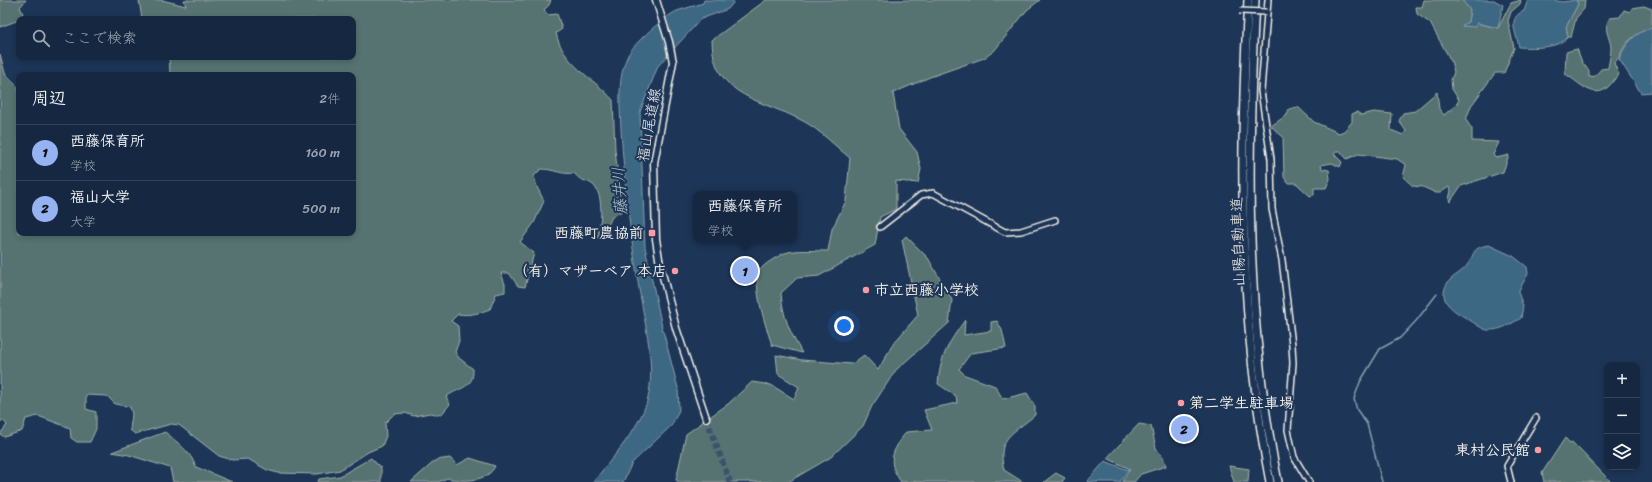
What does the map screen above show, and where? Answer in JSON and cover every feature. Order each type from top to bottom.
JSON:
[{"type":"highway","name":"山陽自動車道","points":[[1248,0],[1243,132],[1244,264],[1254,384],[1270,482]]},
{"type":"highway","name":"山陽自動車道","points":[[1255,0],[1249,132],[1252,271],[1262,384],[1278,482]]},
{"type":"main road","name":"福山尾道線","points":[[656,0],[663,18],[673,62],[656,141],[654,163],[656,239],[660,265],[676,328],[706,418]]},
{"type":"street","points":[[1268,0],[1262,91],[1271,158],[1272,209],[1282,260],[1292,345],[1293,363],[1288,430],[1294,458],[1309,482]]},
{"type":"street","points":[[1239,11],[1267,12]]},
{"type":"street","points":[[880,227],[921,195],[927,193],[933,193],[1005,232],[1021,231],[1055,220]]},
{"type":"street","points":[[1511,482],[1507,466],[1536,418]]},
{"type":"green space","points":[[0,0],[26,0],[20,7],[23,14],[22,16],[16,16],[16,21],[0,27]]},
{"type":"green space","points":[[139,0],[162,0],[186,6],[184,0],[551,0],[549,5],[544,10],[548,15],[557,14],[562,29],[556,33],[565,54],[613,100],[615,150],[622,211],[612,217],[602,237],[597,238],[601,210],[599,195],[592,184],[576,176],[574,173],[541,169],[534,176],[537,187],[544,201],[534,223],[520,242],[534,253],[525,287],[518,286],[509,273],[501,273],[505,284],[505,292],[496,294],[490,309],[474,314],[458,314],[451,321],[458,326],[459,341],[455,352],[459,358],[473,369],[473,376],[471,380],[465,387],[446,397],[450,404],[441,415],[430,413],[414,416],[405,413],[394,414],[385,423],[386,436],[382,446],[368,452],[340,470],[317,474],[278,473],[267,470],[248,459],[232,460],[219,456],[179,425],[171,424],[135,434],[130,430],[132,414],[130,407],[115,404],[107,396],[86,395],[86,409],[96,412],[96,429],[90,442],[77,442],[71,438],[70,428],[38,416],[26,419],[22,431],[4,437],[0,434],[7,425],[3,420],[0,422],[0,54],[5,73],[16,85],[16,236],[356,236],[356,72],[170,72],[169,60],[356,60],[356,16],[142,16]]},
{"type":"green space","points":[[766,0],[1040,0],[1027,10],[994,51],[984,58],[930,77],[893,93],[899,129],[917,152],[921,169],[918,183],[896,181],[896,209],[880,217],[875,245],[819,276],[797,278],[781,293],[783,310],[794,338],[802,353],[772,345],[761,307],[757,286],[758,277],[760,270],[765,265],[785,253],[800,251],[828,251],[832,229],[846,201],[850,158],[823,134],[805,122],[758,102],[744,94],[731,86],[721,74],[714,59],[712,40]]},
{"type":"green space","points":[[1424,0],[1462,0],[1470,10],[1468,22],[1462,26],[1476,23],[1498,28],[1511,3],[1521,0],[1520,4],[1511,12],[1508,21],[1514,48],[1504,73],[1495,73],[1471,106],[1466,120],[1472,129],[1472,141],[1499,142],[1493,155],[1496,158],[1509,155],[1503,172],[1461,186],[1450,202],[1449,199],[1451,191],[1449,187],[1440,193],[1436,193],[1423,187],[1413,186],[1403,177],[1406,165],[1397,159],[1358,154],[1347,159],[1339,150],[1334,154],[1342,162],[1340,167],[1332,163],[1321,165],[1322,169],[1329,170],[1330,179],[1326,188],[1314,188],[1314,195],[1310,196],[1296,183],[1288,183],[1284,177],[1283,137],[1271,126],[1287,115],[1289,109],[1298,107],[1314,122],[1339,133],[1344,131],[1352,122],[1352,114],[1357,112],[1361,115],[1374,112],[1392,114],[1391,130],[1403,135],[1406,131],[1399,121],[1403,113],[1415,111],[1437,92],[1439,109],[1444,115],[1456,105],[1459,100],[1452,89],[1451,80],[1454,72],[1451,61],[1430,23],[1417,14],[1416,7],[1422,7]]},
{"type":"green space","points":[[1576,0],[1585,0],[1584,9],[1576,18],[1571,37],[1568,37],[1566,27],[1578,4]]},
{"type":"green space","points":[[1644,6],[1652,9],[1652,28],[1636,35],[1624,47],[1619,58],[1614,63],[1619,75],[1609,86],[1597,92],[1592,91],[1565,74],[1566,52],[1577,49],[1582,62],[1589,71],[1589,77],[1595,76],[1601,69],[1608,68],[1611,48],[1607,33],[1607,26],[1610,18],[1620,17],[1624,10],[1630,12],[1632,8]]},
{"type":"green space","points":[[906,236],[928,258],[952,300],[949,323],[896,370],[872,406],[863,426],[831,457],[788,482],[679,482],[676,480],[686,434],[728,404],[752,382],[771,385],[794,399],[799,387],[778,374],[776,355],[802,360],[852,364],[864,355],[878,370],[893,344],[918,315],[902,240]]},
{"type":"green space","points":[[965,320],[964,335],[991,331],[991,322],[997,321],[1002,330],[1006,348],[971,353],[959,369],[965,375],[995,386],[1003,399],[1027,393],[1035,406],[1035,415],[1008,437],[1002,450],[1004,470],[1023,482],[901,482],[896,475],[892,462],[894,451],[906,432],[932,430],[924,410],[957,403],[956,396],[938,384],[943,357],[954,335]]},
{"type":"green space","points":[[1139,424],[1151,426],[1156,448],[1164,459],[1166,466],[1141,474],[1134,482],[1122,482],[1130,469],[1107,458]]},
{"type":"green space","points":[[165,432],[187,452],[196,467],[232,482],[173,482],[170,468],[129,455],[112,452]]},
{"type":"green space","points":[[1565,438],[1570,443],[1572,442],[1611,482],[1544,482],[1542,473]]},
{"type":"green space","points":[[371,458],[381,468],[381,482],[318,482],[319,479],[340,476]]},
{"type":"green space","points":[[450,458],[457,465],[470,458],[495,466],[487,475],[474,480],[447,478],[439,482],[411,482],[436,460]]},
{"type":"green space","points":[[1229,466],[1249,469],[1248,482],[1234,482]]},
{"type":"green space","points":[[1056,473],[1065,478],[1062,482],[1044,482]]},
{"type":"water","points":[[704,0],[733,0],[733,3],[728,9],[701,19],[658,66],[640,112],[645,247],[662,327],[678,388],[679,410],[672,425],[632,463],[623,482],[593,482],[618,451],[641,417],[649,393],[651,366],[648,338],[632,244],[624,168],[620,101],[622,72],[628,55],[650,30],[671,14],[703,3]]},
{"type":"water","points":[[1462,0],[1494,0],[1503,5],[1498,28],[1477,23],[1475,27],[1462,26],[1468,22],[1470,10]]},
{"type":"water","points":[[1528,0],[1553,0],[1562,2],[1576,0],[1578,4],[1566,27],[1568,37],[1552,46],[1519,47],[1514,22],[1515,18],[1524,11]]},
{"type":"water","points":[[1652,28],[1652,92],[1641,93],[1619,59],[1628,43],[1636,35]]},
{"type":"water","points":[[1489,245],[1513,256],[1527,267],[1528,274],[1518,292],[1523,306],[1521,318],[1505,327],[1492,330],[1483,329],[1456,312],[1448,304],[1444,294],[1445,288],[1449,281],[1466,267],[1475,251],[1483,246]]},
{"type":"water","points":[[1105,461],[1128,470],[1120,482],[1087,482]]},
{"type":"waterway","points":[[1382,482],[1367,424],[1357,410],[1354,399],[1360,382],[1380,349],[1400,338],[1416,321],[1437,294]]},
{"type":"tunnel","points":[[706,418],[730,482]]},
{"type":"place","name":"西藤町農協前","points":[[652,233]]},
{"type":"place","name":"（有）マザーベア 本店","points":[[675,271]]},
{"type":"place","name":"西藤保育所","points":[[745,271]]},
{"type":"place","name":"市立西藤小学校","points":[[866,290]]},
{"type":"place","name":"第二学生駐車場","points":[[1181,403]]},
{"type":"place","name":"福山大学","points":[[1184,429]]},
{"type":"place","name":"東村公民館","points":[[1538,450]]},
{"type":"water label","name":"藤井川","points":[[619,191]]}]
